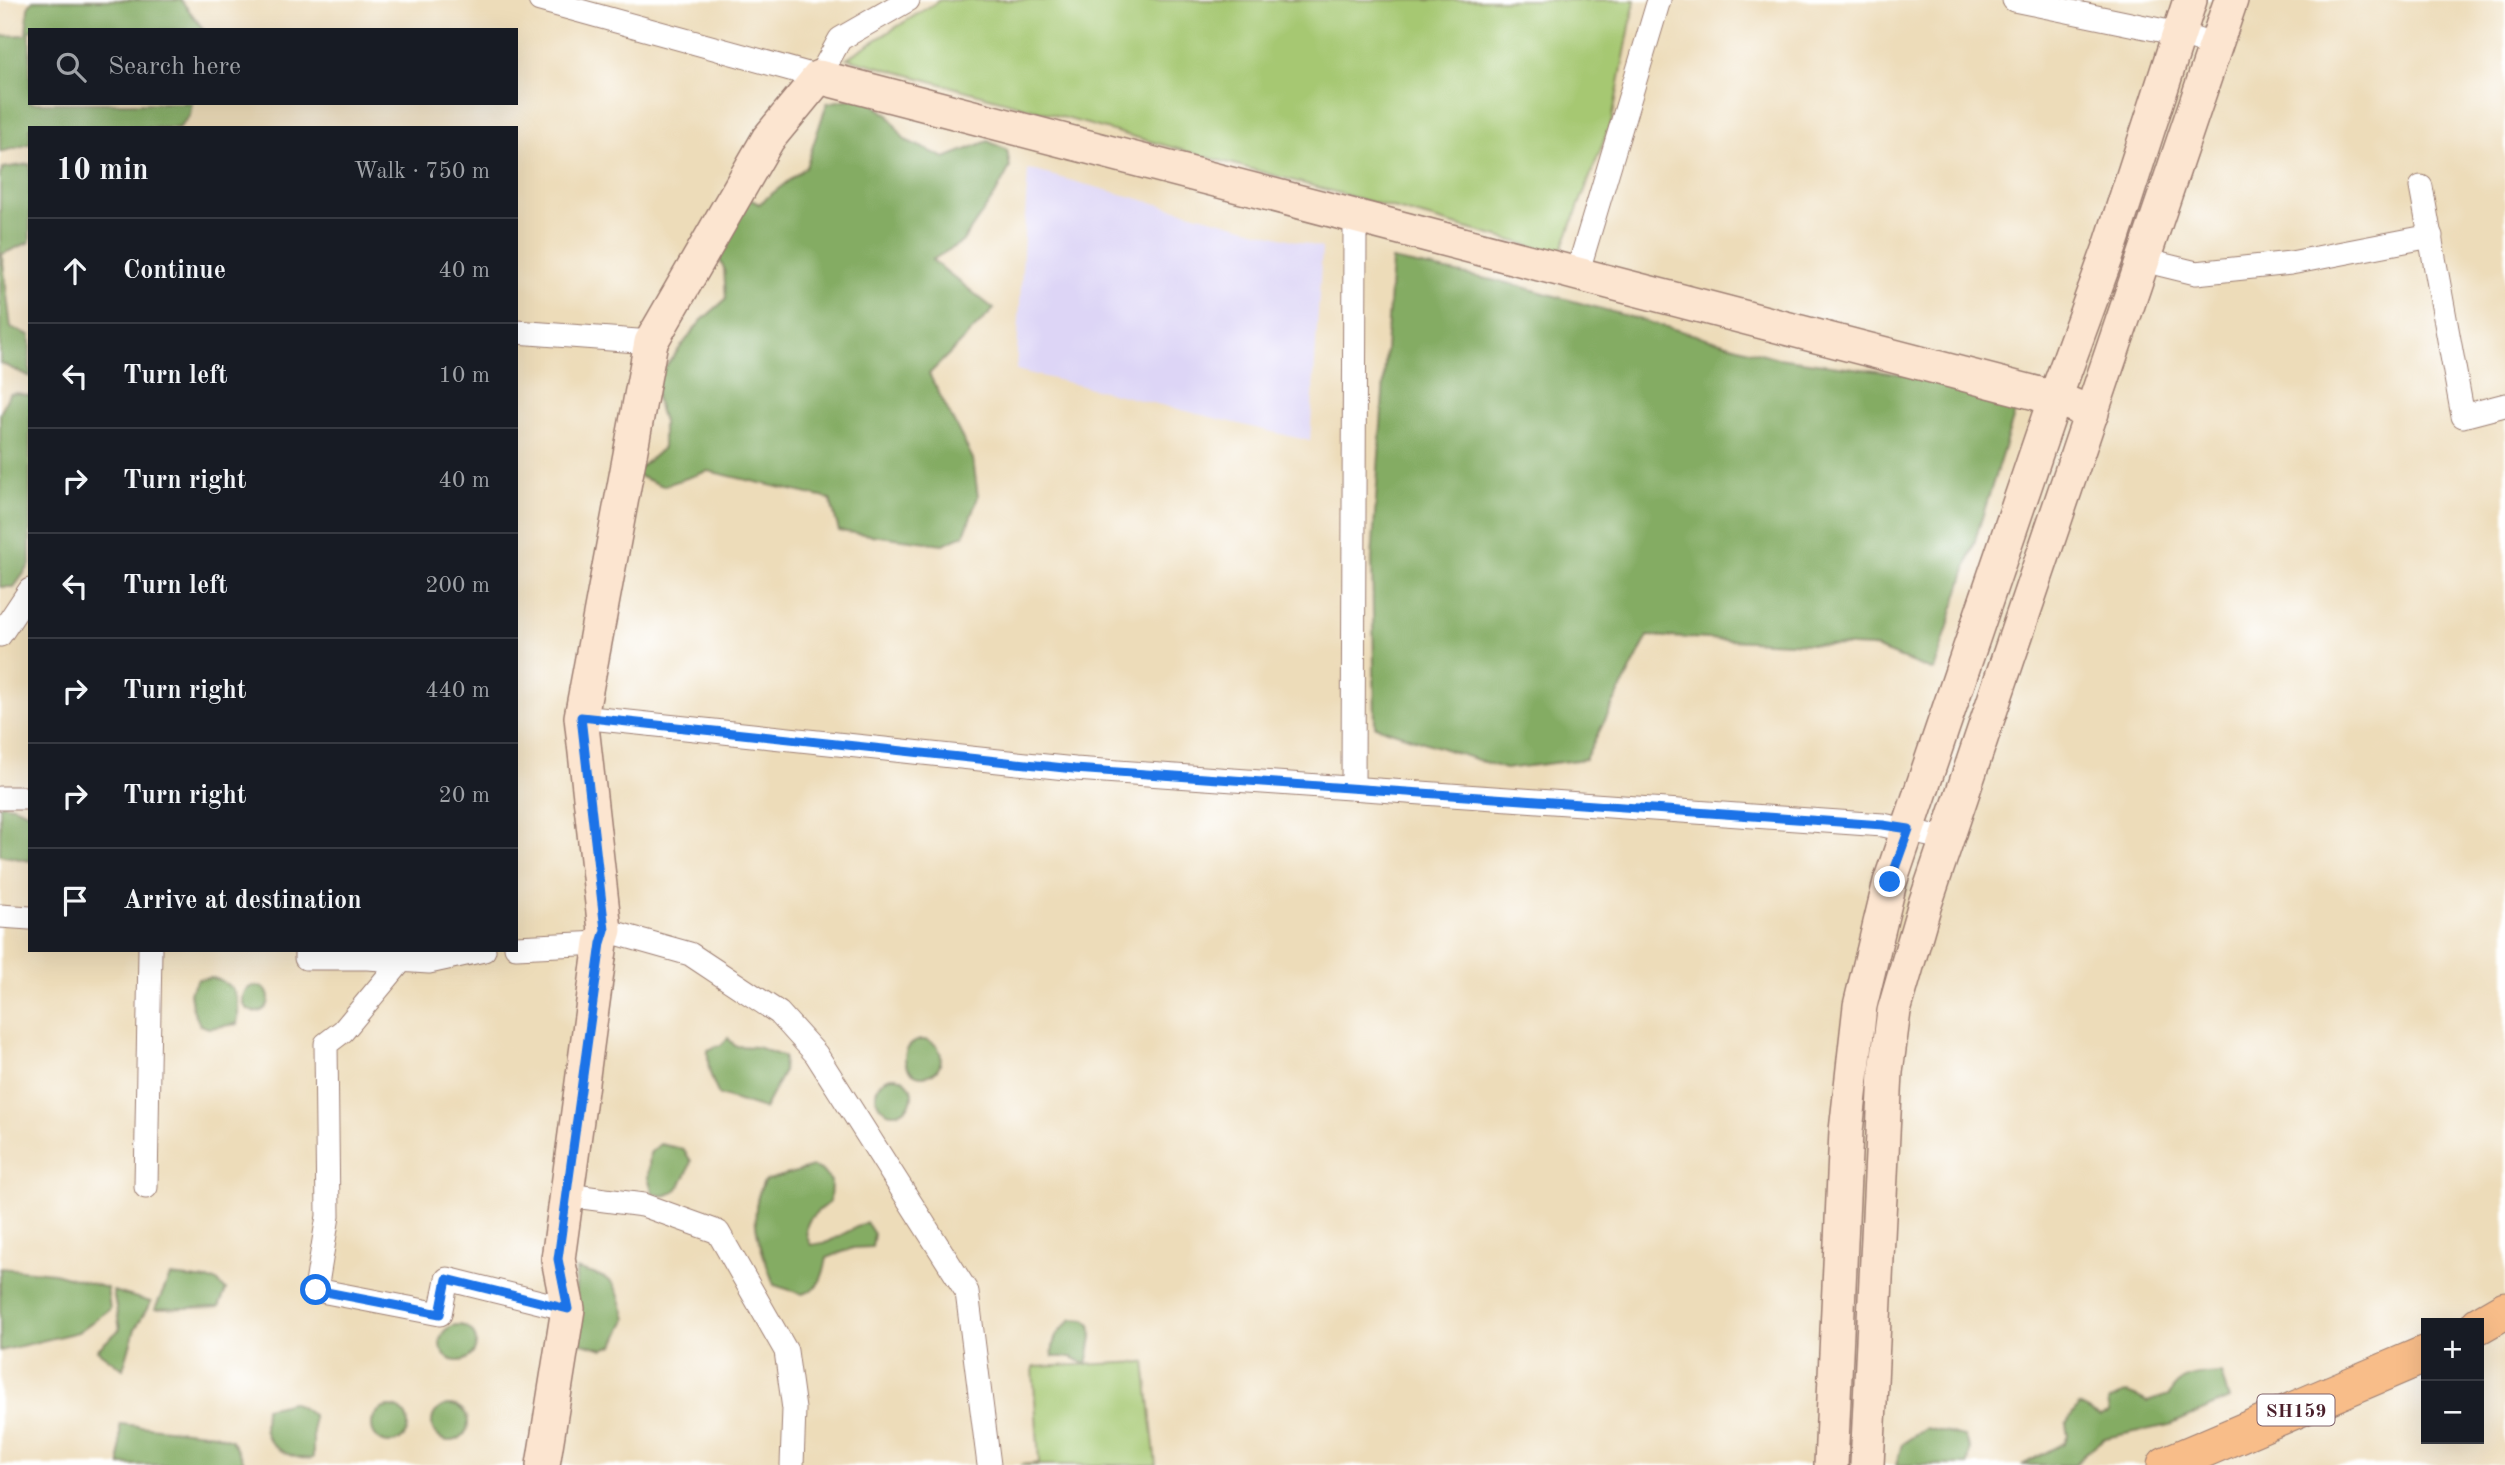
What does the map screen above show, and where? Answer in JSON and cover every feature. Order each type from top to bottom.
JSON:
[{"type":"main road","points":[[1831,1465],[1846,1131],[1860,1006],[1890,882],[2054,398],[2110,247],[2190,0]]},
{"type":"main road","points":[[1867,1465],[1886,1072],[1894,1010],[1924,907],[2231,0]]},
{"type":"main road","points":[[543,1465],[568,1309],[558,1259],[603,937],[581,717],[651,342],[768,139],[819,77],[2054,398],[2092,413]]},
{"type":"main road","points":[[1860,1006],[1894,1010]]},
{"type":"main road","points":[[2484,1322],[2505,1310]]},
{"type":"main road","name":"SH159","points":[[2166,1465],[2421,1356]]},
{"type":"street","points":[[540,0],[819,77],[840,39],[908,0]]},
{"type":"street","points":[[1577,274],[1659,0]]},
{"type":"street","points":[[2014,0],[2179,34],[2215,46]]},
{"type":"street","points":[[2421,187],[2463,416],[2505,405]]},
{"type":"street","points":[[1353,788],[1354,229]]},
{"type":"street","points":[[2143,260],[2196,272],[2291,263],[2431,236]]},
{"type":"street","points":[[518,332],[651,342]]},
{"type":"street","points":[[0,635],[28,593]]},
{"type":"street","points":[[581,717],[1074,769],[1869,824],[1909,829],[1947,839]]},
{"type":"street","points":[[0,798],[28,798]]},
{"type":"street","points":[[0,916],[28,918]]},
{"type":"street","points":[[518,947],[603,937],[690,954],[779,1013],[816,1054],[967,1292],[989,1465]]},
{"type":"street","points":[[146,1187],[150,952]]},
{"type":"street","points":[[306,952],[306,958],[429,962],[475,952]]},
{"type":"street","points":[[402,960],[343,1031],[326,1044],[328,1216],[316,1290],[440,1314],[447,1279],[568,1309]]},
{"type":"street","points":[[567,1195],[643,1205],[718,1232],[786,1351],[794,1409],[792,1465]]},
{"type":"shaded area","points":[[1028,169],[1322,248],[1310,441],[1016,370]]},
{"type":"green space","points":[[33,0],[181,0],[202,28],[28,28],[28,105],[192,105],[190,115],[181,126],[28,126],[28,145],[0,152],[0,36],[26,35],[28,8]]},
{"type":"green space","points":[[940,0],[1635,0],[1612,120],[1560,254],[847,58]]},
{"type":"green space","points":[[863,96],[888,115],[905,140],[945,158],[988,141],[1007,150],[1010,167],[995,195],[962,242],[932,260],[994,309],[929,374],[973,459],[978,497],[964,535],[943,544],[839,531],[830,499],[708,471],[663,486],[633,474],[663,448],[663,422],[656,398],[659,375],[701,321],[726,299],[724,268],[716,253],[746,197],[759,204],[806,167],[827,103]]},
{"type":"green space","points":[[28,164],[28,243],[2,254],[11,328],[28,334],[28,376],[0,363],[0,175],[3,168]]},
{"type":"green space","points":[[1392,260],[1512,284],[1778,358],[2022,390],[1934,671],[1872,647],[1648,636],[1585,759],[1505,769],[1375,726],[1372,559]]},
{"type":"green space","points":[[9,394],[28,396],[28,568],[14,587],[0,587],[0,414]]},
{"type":"green space","points":[[0,804],[28,812],[28,861],[0,855]]},
{"type":"green space","points":[[213,978],[232,989],[238,1008],[237,1024],[209,1028],[200,1025],[192,1007],[190,992],[198,979]]},
{"type":"green space","points":[[256,986],[265,990],[269,999],[265,1008],[256,1012],[247,1008],[243,999],[247,990]]},
{"type":"green space","points":[[728,1038],[735,1046],[757,1047],[784,1057],[783,1073],[764,1109],[719,1095],[710,1073],[708,1050],[721,1045]]},
{"type":"green space","points":[[923,1040],[936,1045],[941,1058],[936,1071],[923,1076],[910,1071],[905,1058],[910,1045]]},
{"type":"green space","points":[[894,1077],[907,1082],[912,1095],[907,1108],[894,1113],[881,1108],[876,1095],[881,1082]]},
{"type":"green space","points":[[660,1144],[683,1149],[691,1161],[683,1182],[668,1195],[653,1193],[648,1178],[650,1153]]},
{"type":"green space","points":[[813,1167],[821,1170],[831,1181],[830,1202],[814,1215],[807,1225],[807,1238],[811,1245],[828,1242],[866,1222],[874,1234],[872,1247],[853,1248],[827,1258],[823,1275],[817,1285],[802,1294],[774,1285],[757,1233],[756,1208],[764,1181]]},
{"type":"green space","points":[[0,1268],[54,1273],[107,1288],[110,1309],[78,1332],[0,1351]]},
{"type":"green space","points":[[576,1269],[607,1279],[616,1289],[626,1319],[614,1345],[603,1349],[575,1341]]},
{"type":"green space","points":[[170,1276],[217,1281],[226,1290],[219,1307],[155,1309]]},
{"type":"green space","points":[[113,1291],[151,1302],[135,1329],[123,1369],[97,1350],[120,1329]]},
{"type":"green space","points":[[1072,1319],[1085,1320],[1091,1325],[1092,1337],[1087,1365],[1072,1357],[1053,1357],[1055,1340]]},
{"type":"green space","points":[[458,1325],[471,1330],[476,1343],[471,1356],[458,1361],[445,1356],[440,1343],[445,1330]]},
{"type":"green space","points":[[1145,1362],[1156,1465],[1021,1465],[1039,1463],[1033,1367]]},
{"type":"green space","points":[[2221,1373],[2229,1399],[2170,1425],[2105,1438],[2085,1453],[2075,1465],[2022,1465],[2064,1443],[2068,1436],[2066,1424],[2079,1405],[2100,1416],[2110,1413],[2108,1401],[2124,1393],[2147,1402],[2169,1395],[2179,1383],[2191,1376]]},
{"type":"green space","points":[[292,1402],[313,1415],[313,1458],[299,1458],[285,1453],[272,1444],[265,1432],[265,1408]]},
{"type":"green space","points":[[450,1405],[463,1410],[468,1423],[463,1436],[450,1441],[437,1436],[432,1423],[437,1410]]},
{"type":"green space","points":[[390,1407],[403,1412],[408,1425],[403,1438],[390,1443],[377,1438],[372,1425],[377,1412]]},
{"type":"green space","points":[[120,1424],[215,1434],[231,1440],[246,1465],[120,1465]]},
{"type":"green space","points":[[1926,1428],[1964,1437],[1970,1448],[1968,1465],[1896,1465],[1902,1444]]},
{"type":"route","points":[[316,1290],[440,1314],[447,1279],[568,1309],[558,1259],[601,943],[605,930],[581,717],[1074,769],[1883,825],[1909,829],[1890,882]]}]
